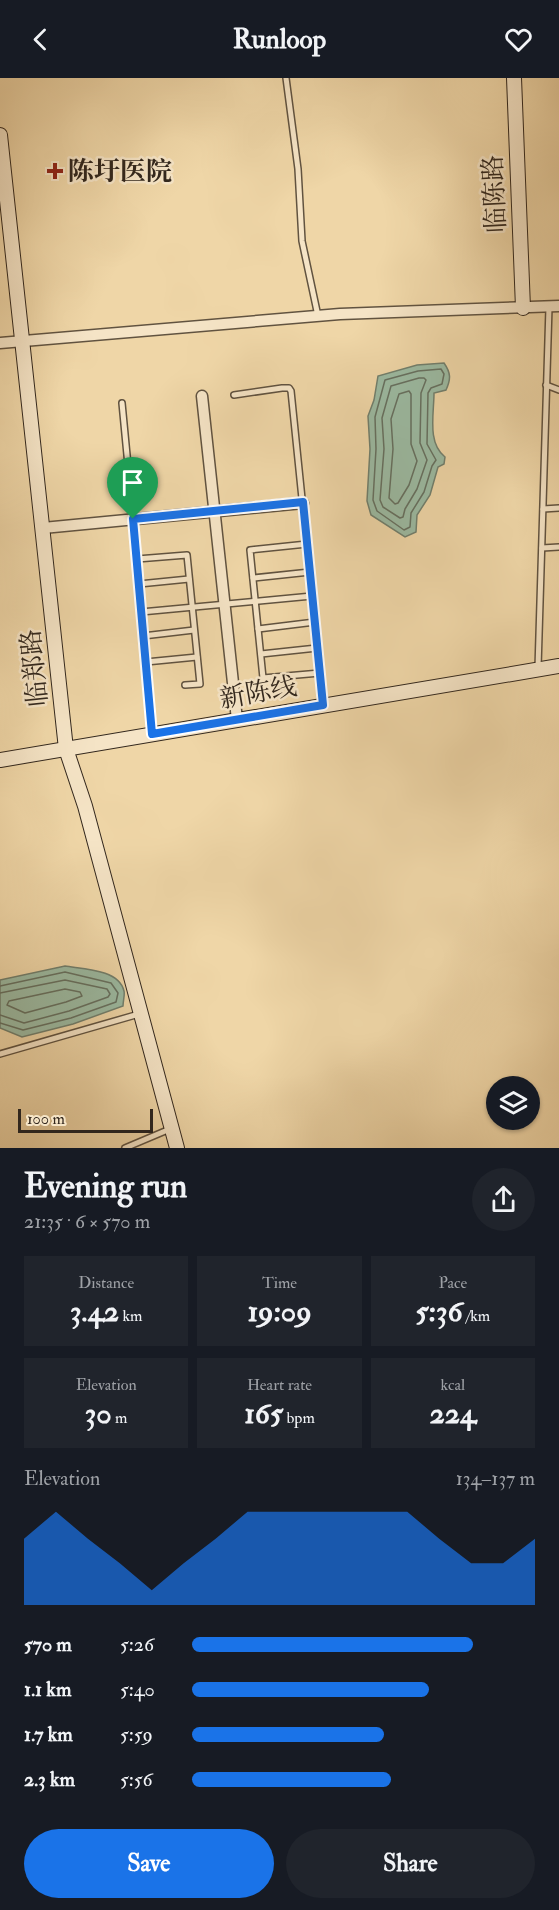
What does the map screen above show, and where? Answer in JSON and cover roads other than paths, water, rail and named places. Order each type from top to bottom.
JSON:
[{"type":"main road","name":"临陈路","points":[[514,78],[523,308]]},
{"type":"main road","name":"临郑路","points":[[0,135],[4,190],[66,748],[85,806],[177,1148]]},
{"type":"main road","name":"新陈线","points":[[0,760],[559,666]]},
{"type":"street","points":[[0,344],[318,316],[554,307]]},
{"type":"street","points":[[202,396],[237,720]]},
{"type":"street","points":[[43,528],[303,502]]},
{"type":"lane","points":[[286,78],[298,169],[302,241],[318,316]]},
{"type":"lane","points":[[538,669],[546,385],[554,307]]},
{"type":"lane","points":[[546,385],[559,390]]},
{"type":"lane","points":[[234,395],[282,388],[289,388],[291,391],[323,705]]},
{"type":"lane","points":[[122,403],[152,734]]},
{"type":"lane","points":[[543,508],[559,508]]},
{"type":"lane","points":[[307,544],[250,550],[255,602],[263,678],[320,673]]},
{"type":"lane","points":[[542,548],[559,547]]},
{"type":"lane","points":[[136,560],[186,555],[200,684],[185,685]]},
{"type":"lane","points":[[253,578],[310,572]]},
{"type":"lane","points":[[139,584],[189,579]]},
{"type":"lane","points":[[141,612],[312,596]]},
{"type":"lane","points":[[258,629],[315,622]]},
{"type":"lane","points":[[143,636],[194,630]]},
{"type":"lane","points":[[261,654],[317,648]]},
{"type":"lane","points":[[146,663],[197,657]]},
{"type":"lane","points":[[0,1054],[141,1014]]},
{"type":"lane","points":[[125,1148],[171,1129]]},
{"type":"water","points":[[444,363],[450,376],[449,383],[446,390],[434,393],[433,419],[434,436],[439,451],[445,457],[444,464],[438,467],[430,495],[417,515],[416,532],[405,537],[371,515],[367,501],[370,449],[368,416],[374,400],[378,376],[417,365]]},
{"type":"water","points":[[65,966],[99,971],[115,978],[124,991],[123,1006],[73,1024],[22,1037],[0,1028],[0,980]]},
{"type":"place","name":"陈圩医院","points":[[55,171]]}]
